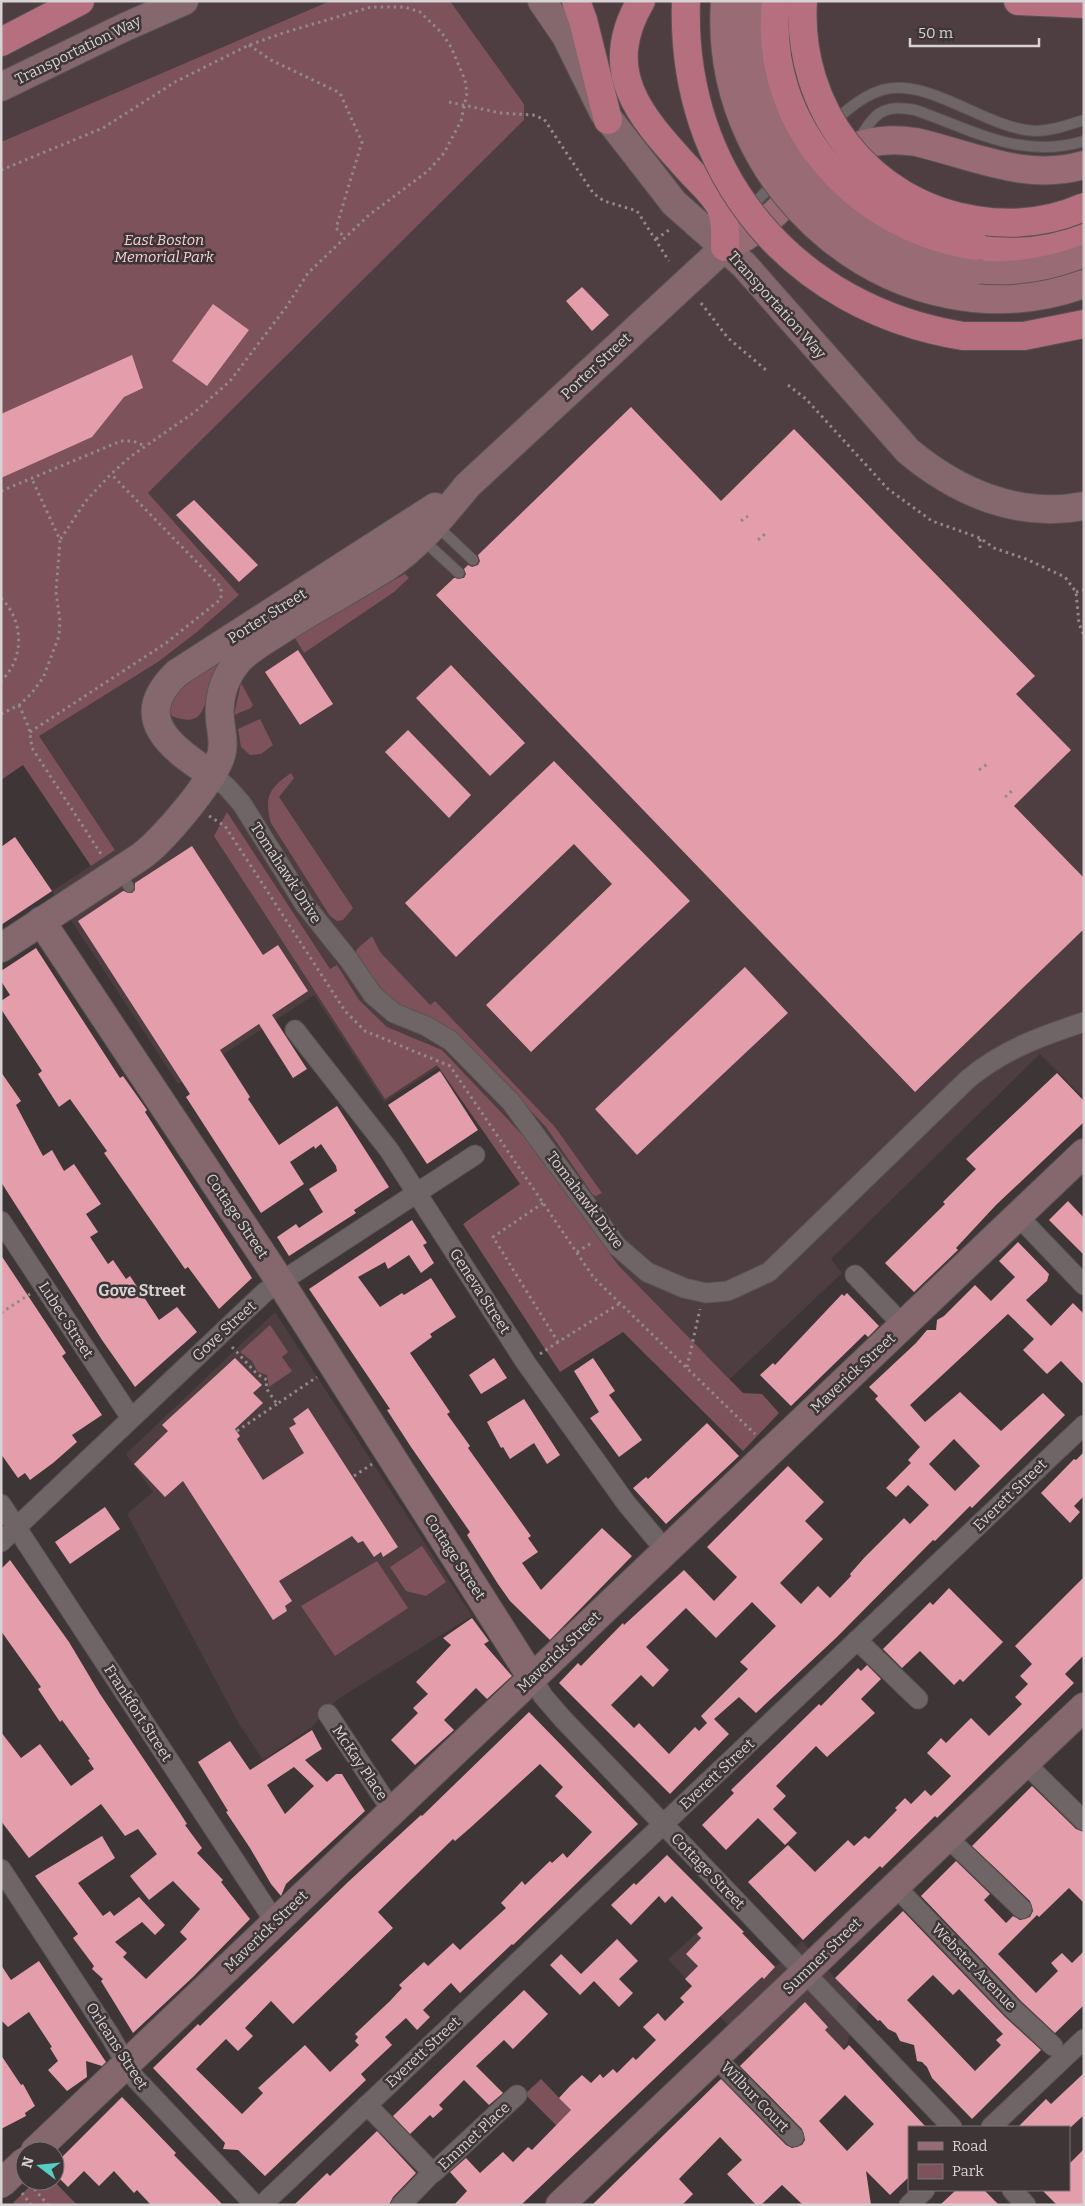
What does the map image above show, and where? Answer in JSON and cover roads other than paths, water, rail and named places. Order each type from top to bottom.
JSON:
[{"type":"highway","points":[[576,1],[583,20],[608,120]]},
{"type":"highway","points":[[641,1],[630,23],[624,51],[625,72],[630,93],[635,104],[655,132],[720,206],[724,223],[725,247]]},
{"type":"highway","points":[[686,1],[687,52],[699,114],[717,161],[752,216],[790,257],[837,292],[900,321],[962,336],[1024,336],[1084,324]]},
{"type":"highway","points":[[776,1],[776,39],[782,78],[800,123],[823,161],[856,195],[897,222],[936,238],[975,259],[1084,229]]},
{"type":"highway","points":[[803,1],[806,60],[821,105],[848,148],[885,183],[911,200],[931,209],[980,221],[1027,222],[1057,216],[1084,207]]},
{"type":"highway","points":[[1018,1],[1068,2]]},
{"type":"highway","points":[[1,42],[79,3]]},
{"type":"main road","name":"Transportation Way","points":[[1,88],[132,23],[184,1]]},
{"type":"main road","name":"Transportation Way","points":[[542,1],[566,36],[590,89],[608,120],[674,203],[725,247],[753,276],[888,429],[931,470],[956,485],[982,497],[1011,505],[1040,509],[1070,509],[1084,506]]},
{"type":"main road","points":[[725,1],[729,67],[750,137],[782,190],[810,221],[836,244],[884,273],[924,288],[963,297],[1017,299],[1056,292],[1084,284]]},
{"type":"main road","points":[[750,1],[750,38],[754,68],[762,98],[782,145],[808,183],[845,219],[878,241],[933,264],[975,259],[1030,269],[1056,263],[1084,253]]},
{"type":"main road","points":[[725,247],[753,233],[808,179],[830,161],[853,148],[871,141],[900,140],[924,144],[1027,171],[1060,170],[1084,165]]},
{"type":"main road","name":"Porter Street","points":[[1,948],[156,845],[218,765],[223,748],[220,720],[222,693],[232,669],[240,659],[294,621],[384,568],[428,531],[468,485],[725,247]]},
{"type":"main road","name":"Porter Street","points":[[212,775],[170,744],[157,724],[155,708],[160,694],[177,673],[371,551],[468,485]]},
{"type":"main road","points":[[170,744],[182,748],[201,747],[210,742],[220,720]]},
{"type":"main road","name":"Cottage Street","points":[[42,921],[280,1282],[532,1678]]},
{"type":"main road","name":"Maverick Street","points":[[45,2141],[1084,1154]]},
{"type":"main road","name":"Sumner Street","points":[[560,2205],[1084,1707]]},
{"type":"main road","points":[[1,2184],[15,2171]]},
{"type":"street","name":"Tomahawk Drive","points":[[212,775],[227,787],[242,804],[305,905],[380,1003],[394,1014],[426,1026],[451,1041],[511,1102],[617,1246],[647,1272],[678,1286],[704,1293],[728,1291],[769,1272],[968,1079],[990,1061],[1040,1036],[1084,1022]]},
{"type":"street","name":"Geneva Street","points":[[295,1030],[389,1150],[526,1363],[626,1503],[666,1551]]},
{"type":"street","name":"Gove Street","points":[[1,1542],[265,1292],[417,1191],[475,1155]]},
{"type":"street","points":[[1018,1216],[1084,1285]]},
{"type":"street","name":"Lubec Street","points":[[1,1221],[131,1418]]},
{"type":"street","points":[[855,1275],[904,1325]]},
{"type":"street","name":"Everett Street","points":[[262,2205],[1084,1425]]},
{"type":"street","name":"Frankfort Street","points":[[1,1504],[275,1922]]},
{"type":"street","points":[[858,1640],[918,1700]]},
{"type":"street","name":"Cottage Street","points":[[532,1678],[543,1696],[562,1718],[951,2126]]},
{"type":"street","name":"McKay Place","points":[[328,1714],[392,1811]]},
{"type":"street","points":[[1024,1763],[1084,1821]]},
{"type":"street","points":[[947,1837],[1022,1909]]},
{"type":"street","name":"Orleans Street","points":[[1,1869],[110,2034],[126,2064],[144,2090],[255,2205]]},
{"type":"street","name":"Webster Avenue","points":[[895,1886],[1013,2009],[1053,2046]]},
{"type":"street","points":[[992,2126],[1084,2039]]},
{"type":"street","name":"Wilbur Court","points":[[716,2057],[794,2137]]},
{"type":"street","name":"Emmet Place","points":[[367,2105],[430,2172],[437,2172],[517,2095]]},
{"type":"street","name":"Emmet Place","points":[[401,2205],[429,2176],[430,2172]]},
{"type":"street","points":[[909,2205],[923,2191]]},
{"type":"street","points":[[1013,2191],[1026,2205]]},
{"type":"lane","points":[[725,247],[749,209],[850,108],[872,94],[891,88],[916,89],[999,122],[1026,130],[1044,131],[1084,120]]},
{"type":"lane","points":[[853,148],[871,119],[884,110],[898,108],[914,110],[1012,144],[1040,148],[1061,148],[1084,141]]},
{"type":"lane","points":[[428,531],[473,560]]},
{"type":"lane","points":[[428,531],[459,573]]},
{"type":"district","name":"Gove Street","points":[[142,1290]]},
{"type":"park label","name":"East Boston Memorial Park","points":[[164,248]]}]
